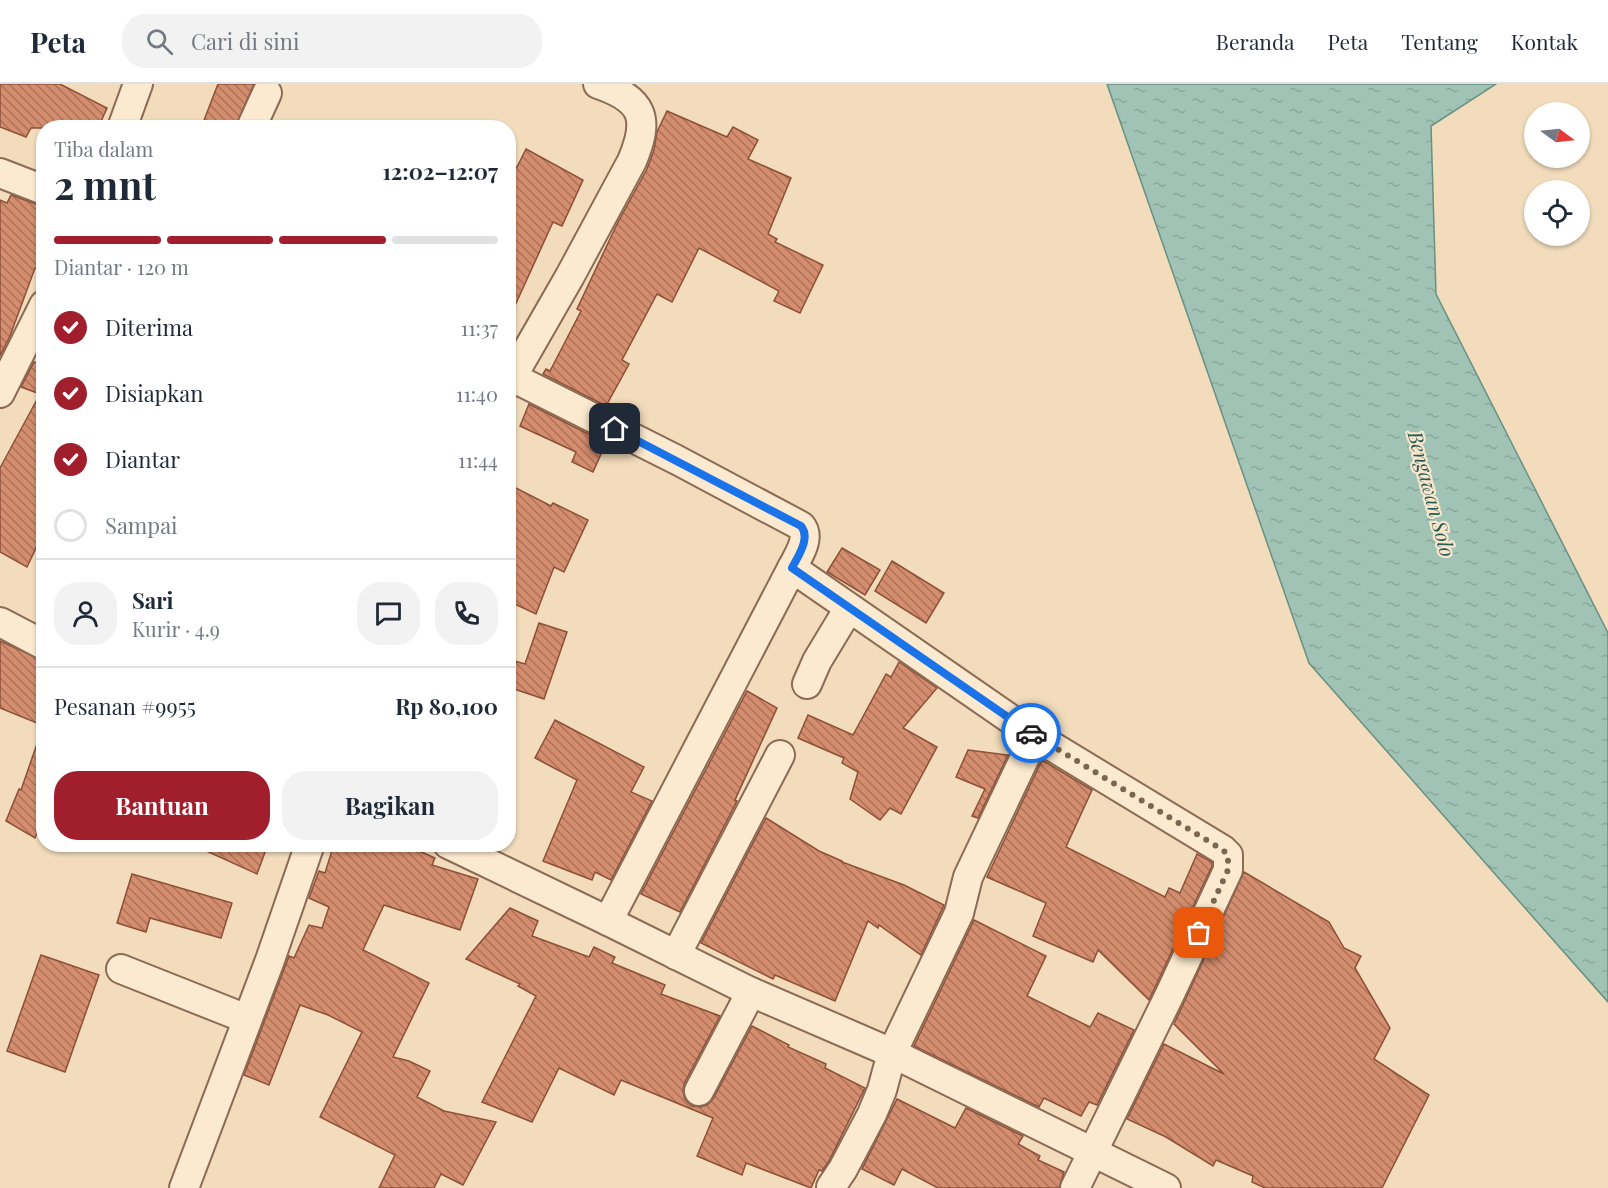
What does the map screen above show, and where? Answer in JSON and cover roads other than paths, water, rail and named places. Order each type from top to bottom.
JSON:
[{"type":"street","points":[[125,120],[138,84]]},
{"type":"street","points":[[516,369],[576,265],[639,144],[642,129],[639,110],[628,98],[598,84]]},
{"type":"street","points":[[255,120],[267,93]]},
{"type":"street","points":[[0,173],[36,187]]},
{"type":"street","points":[[0,393],[36,320]]},
{"type":"street","points":[[516,382],[677,460],[801,526],[806,537],[608,921]]},
{"type":"street","points":[[792,568],[1035,736],[1228,855],[1228,870],[1075,1188]]},
{"type":"street","points":[[807,684],[817,661],[849,608]]},
{"type":"street","points":[[0,621],[36,636]]},
{"type":"street","points":[[831,1187],[872,1114],[882,1090],[892,1053],[959,913],[968,877],[1035,736]]},
{"type":"street","points":[[676,955],[780,755]]},
{"type":"street","points":[[184,1188],[307,852]]},
{"type":"street","points":[[465,852],[751,992],[892,1053],[1166,1188]]},
{"type":"street","points":[[121,969],[247,1019]]},
{"type":"street","points":[[699,1090],[751,992]]},
{"type":"water","name":"Bengawan Solo","points":[[1107,84],[1496,84],[1431,126],[1436,294],[1608,633],[1608,1002],[1309,663]]}]
